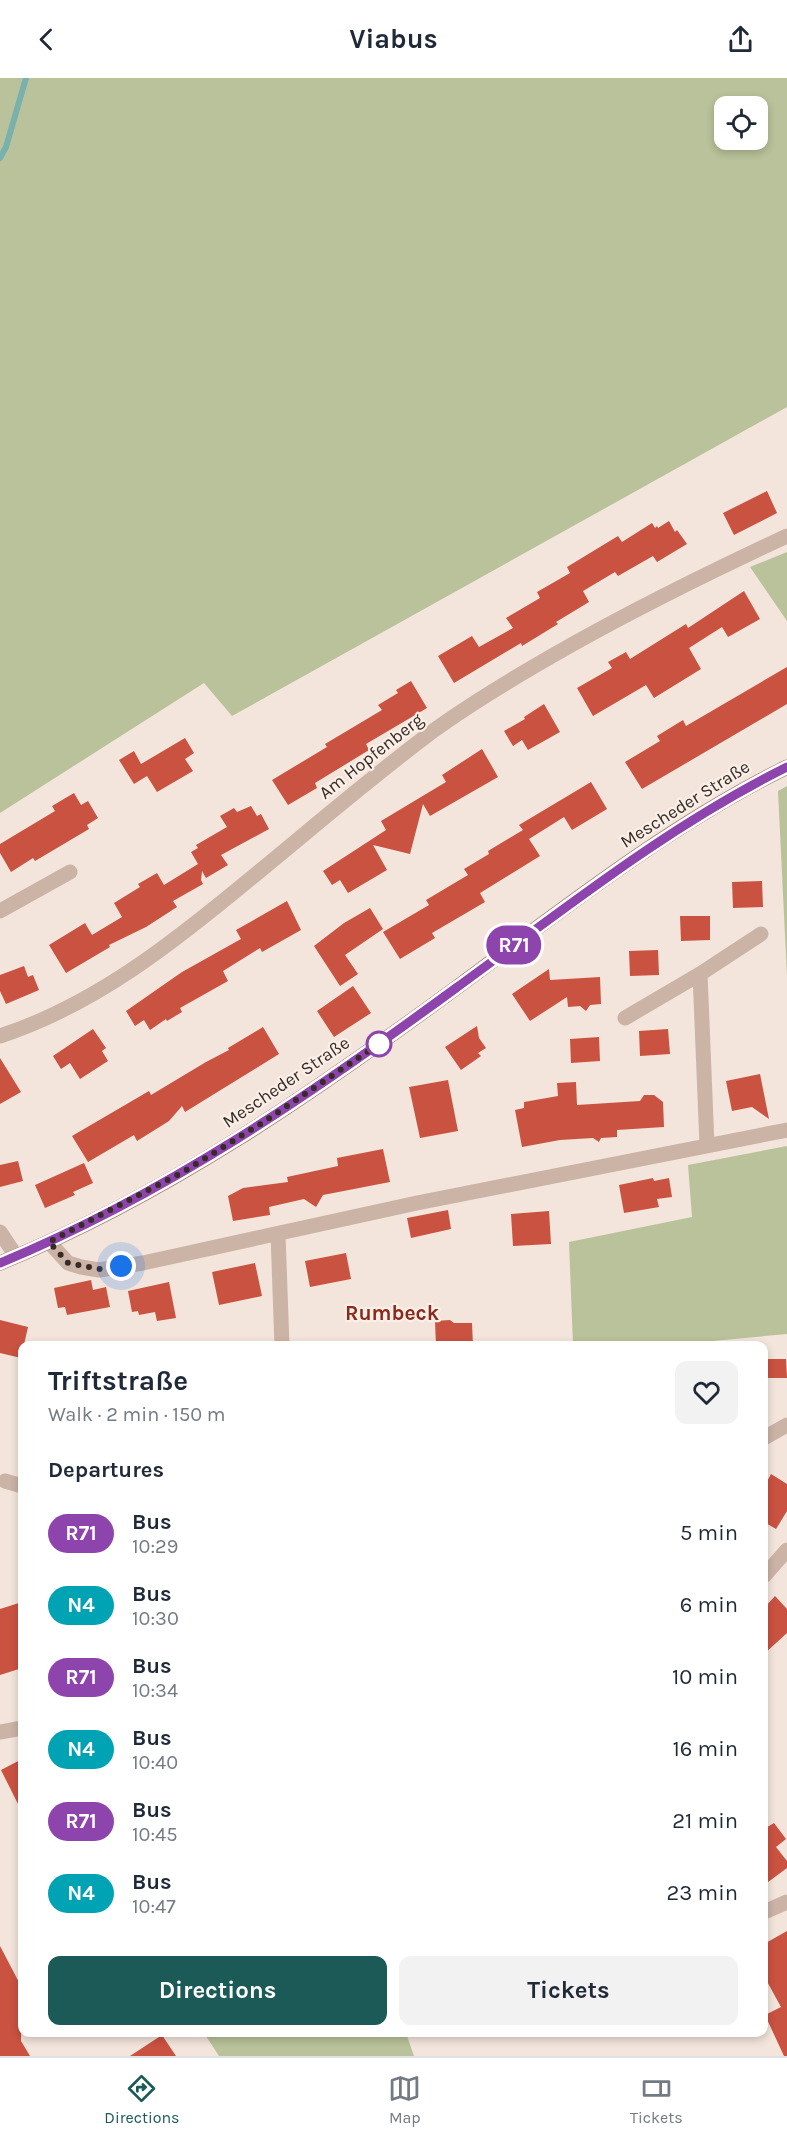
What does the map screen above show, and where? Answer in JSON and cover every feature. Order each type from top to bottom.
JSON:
[{"type":"street","name":"Am Hopfenberg","points":[[0,1036],[72,1005],[133,969],[201,920],[403,754],[474,702],[611,623],[787,536]]},
{"type":"street","name":"Mescheder Straße","points":[[0,1263],[49,1242],[183,1172],[262,1123],[379,1044],[596,884],[679,829],[762,779],[787,767]]},
{"type":"street","points":[[0,911],[70,872]]},
{"type":"street","points":[[625,1018],[700,974],[760,934]]},
{"type":"street","points":[[700,974],[707,1145]]},
{"type":"street","points":[[49,1242],[68,1263],[99,1269],[143,1263],[417,1203],[787,1130]]},
{"type":"street","points":[[0,1232],[16,1256]]},
{"type":"street","points":[[278,1234],[282,1341]]},
{"type":"street","points":[[768,1436],[787,1425]]},
{"type":"street","points":[[5,1480],[18,1485]]},
{"type":"street","points":[[768,1571],[787,1550]]},
{"type":"street","points":[[0,1732],[18,1729]]},
{"type":"street","points":[[768,1910],[787,1902]]},
{"type":"green space","points":[[0,78],[787,78],[787,407],[232,716],[204,683],[0,813]]},
{"type":"green space","points":[[787,552],[787,621],[750,567]]},
{"type":"green space","points":[[787,786],[787,976],[778,791]]},
{"type":"green space","points":[[787,1146],[787,1334],[712,1341],[573,1341],[569,1242],[692,1217],[688,1165]]},
{"type":"green space","points":[[207,2037],[407,2037],[414,2056],[219,2056]]},
{"type":"building","points":[[767,491],[777,513],[734,535],[723,513]]},
{"type":"building","points":[[669,521],[675,532],[677,530],[687,544],[657,562],[653,556],[618,576],[615,572],[583,591],[589,602],[522,646],[521,643],[454,683],[438,656],[472,636],[479,647],[513,628],[506,618],[540,598],[537,592],[570,573],[567,567],[618,536],[622,542],[652,523],[655,528],[657,526],[658,528]]},
{"type":"building","points":[[744,591],[760,619],[728,637],[722,627],[689,648],[701,669],[654,698],[646,685],[593,716],[577,688],[612,668],[608,662],[626,652],[630,659],[686,624],[688,628]]},
{"type":"building","points":[[787,667],[787,704],[642,789],[625,762],[660,741],[657,736],[683,720],[686,726]]},
{"type":"building","points":[[411,681],[427,708],[366,744],[369,750],[315,783],[317,788],[288,805],[272,780],[327,747],[325,744],[382,710],[378,705],[398,693],[396,690]]},
{"type":"building","points":[[544,704],[560,732],[528,750],[522,740],[513,746],[504,731],[525,719],[524,717]]},
{"type":"building","points":[[185,738],[194,753],[185,759],[193,771],[157,792],[147,776],[134,784],[119,760],[134,751],[141,764]]},
{"type":"building","points":[[482,749],[498,777],[430,816],[423,804],[410,854],[373,845],[387,870],[348,893],[340,880],[332,885],[323,871],[386,830],[381,821],[446,782],[442,775]]},
{"type":"building","points":[[591,782],[607,809],[572,830],[564,817],[529,839],[540,856],[480,893],[485,902],[432,933],[435,938],[400,959],[383,932],[429,905],[426,900],[468,875],[464,869],[523,830],[519,825]]},
{"type":"building","points":[[74,793],[81,805],[88,801],[98,818],[87,825],[89,829],[35,861],[33,858],[11,872],[0,853],[0,844],[55,811],[52,806]]},
{"type":"building","points":[[251,806],[257,816],[261,814],[269,829],[221,855],[228,865],[206,878],[202,871],[203,884],[173,901],[177,907],[146,927],[109,945],[110,947],[66,973],[49,945],[85,923],[92,935],[122,917],[114,903],[140,887],[138,884],[157,873],[164,885],[198,864],[191,852],[198,848],[196,845],[227,827],[220,816],[234,808],[237,812]]},
{"type":"building","points":[[762,881],[763,907],[733,908],[732,882]]},
{"type":"building","points":[[287,901],[301,930],[262,952],[260,948],[223,971],[228,981],[180,1008],[182,1012],[167,1021],[166,1019],[150,1030],[144,1020],[135,1026],[126,1011],[182,972],[241,939],[236,930]]},
{"type":"building","points":[[370,908],[383,929],[345,955],[358,974],[340,986],[314,946],[344,923]]},
{"type":"building","points":[[680,916],[710,916],[710,940],[681,941]]},
{"type":"building","points":[[658,950],[659,975],[630,976],[629,951]]},
{"type":"building","points":[[24,966],[28,977],[33,975],[39,990],[6,1004],[0,991],[0,975]]},
{"type":"building","points":[[549,969],[550,980],[600,977],[601,1004],[590,1005],[586,1011],[580,1006],[568,1007],[567,997],[530,1021],[512,994]]},
{"type":"building","points":[[353,986],[371,1013],[334,1037],[317,1011]]},
{"type":"building","points":[[477,1026],[479,1038],[486,1048],[478,1053],[481,1056],[461,1070],[445,1047]]},
{"type":"building","points":[[263,1027],[279,1054],[185,1112],[182,1106],[169,1121],[137,1141],[134,1135],[88,1162],[72,1136],[149,1091],[151,1095],[229,1050],[228,1048]]},
{"type":"building","points":[[93,1029],[106,1048],[102,1051],[108,1061],[80,1079],[70,1063],[61,1069],[53,1056]]},
{"type":"building","points":[[668,1029],[670,1054],[640,1056],[639,1031]]},
{"type":"building","points":[[599,1037],[600,1061],[571,1063],[570,1039]]},
{"type":"building","points":[[0,1058],[21,1092],[0,1104]]},
{"type":"building","points":[[760,1074],[769,1119],[752,1107],[732,1111],[726,1081]]},
{"type":"building","points":[[448,1080],[458,1131],[420,1138],[409,1087]]},
{"type":"building","points":[[576,1082],[577,1105],[640,1101],[644,1095],[654,1095],[663,1102],[664,1127],[617,1130],[617,1137],[601,1138],[599,1142],[593,1138],[560,1140],[522,1147],[515,1110],[524,1108],[524,1102],[558,1096],[557,1083]]},
{"type":"building","points":[[383,1149],[390,1182],[323,1195],[316,1207],[304,1199],[269,1207],[270,1215],[233,1221],[228,1196],[243,1188],[288,1182],[287,1177],[338,1166],[337,1158]]},
{"type":"building","points":[[18,1161],[23,1181],[0,1187],[0,1165]]},
{"type":"building","points":[[84,1163],[93,1183],[73,1192],[75,1195],[45,1208],[35,1185]]},
{"type":"building","points":[[653,1178],[654,1181],[669,1178],[672,1197],[657,1199],[659,1207],[624,1213],[619,1185]]},
{"type":"building","points":[[448,1210],[451,1229],[411,1238],[407,1218]]},
{"type":"building","points":[[549,1211],[551,1244],[513,1246],[511,1214]]},
{"type":"building","points":[[346,1253],[351,1279],[310,1287],[305,1261]]},
{"type":"building","points":[[255,1263],[262,1296],[219,1305],[212,1272]]},
{"type":"building","points":[[91,1280],[93,1290],[106,1287],[110,1307],[67,1315],[65,1307],[58,1308],[54,1288]]},
{"type":"building","points":[[169,1282],[176,1318],[157,1321],[155,1312],[139,1315],[138,1311],[132,1312],[128,1291]]},
{"type":"building","points":[[0,1320],[28,1327],[25,1341],[18,1341],[18,1357],[0,1353]]},
{"type":"building","points":[[450,1320],[454,1323],[472,1323],[473,1341],[436,1341],[435,1321]]},
{"type":"building","points":[[768,1359],[786,1359],[787,1378],[768,1378]]},
{"type":"building","points":[[771,1474],[787,1484],[787,1511],[776,1529],[768,1524],[768,1480]]},
{"type":"building","points":[[775,1596],[787,1609],[787,1633],[768,1650],[768,1604]]},
{"type":"building","points":[[18,1603],[18,1669],[0,1675],[0,1609]]},
{"type":"building","points":[[18,1761],[18,1804],[1,1770]]},
{"type":"building","points":[[774,1823],[786,1839],[776,1847],[787,1861],[787,1868],[768,1882],[768,1827]]},
{"type":"building","points":[[787,1931],[787,2056],[784,2056],[768,2021],[768,2014],[781,2007],[768,1983],[768,1942]]},
{"type":"building","points":[[0,1946],[18,1980],[18,2037],[21,2037],[30,2056],[0,2056]]},
{"type":"building","points":[[159,2037],[163,2037],[176,2056],[130,2056]]},
{"type":"waterway","points":[[0,158],[6,147],[26,78]]},
{"type":"bus line","name":"R71","points":[[0,1263],[49,1242],[125,1203],[183,1172],[262,1123],[379,1044],[596,884],[679,829],[762,779],[787,767]]},
{"type":"district","name":"Rumbeck","points":[[392,1313]]},
{"type":"route","points":[[121,1266],[99,1269],[68,1263],[49,1242],[183,1172],[262,1123],[379,1044]]}]
